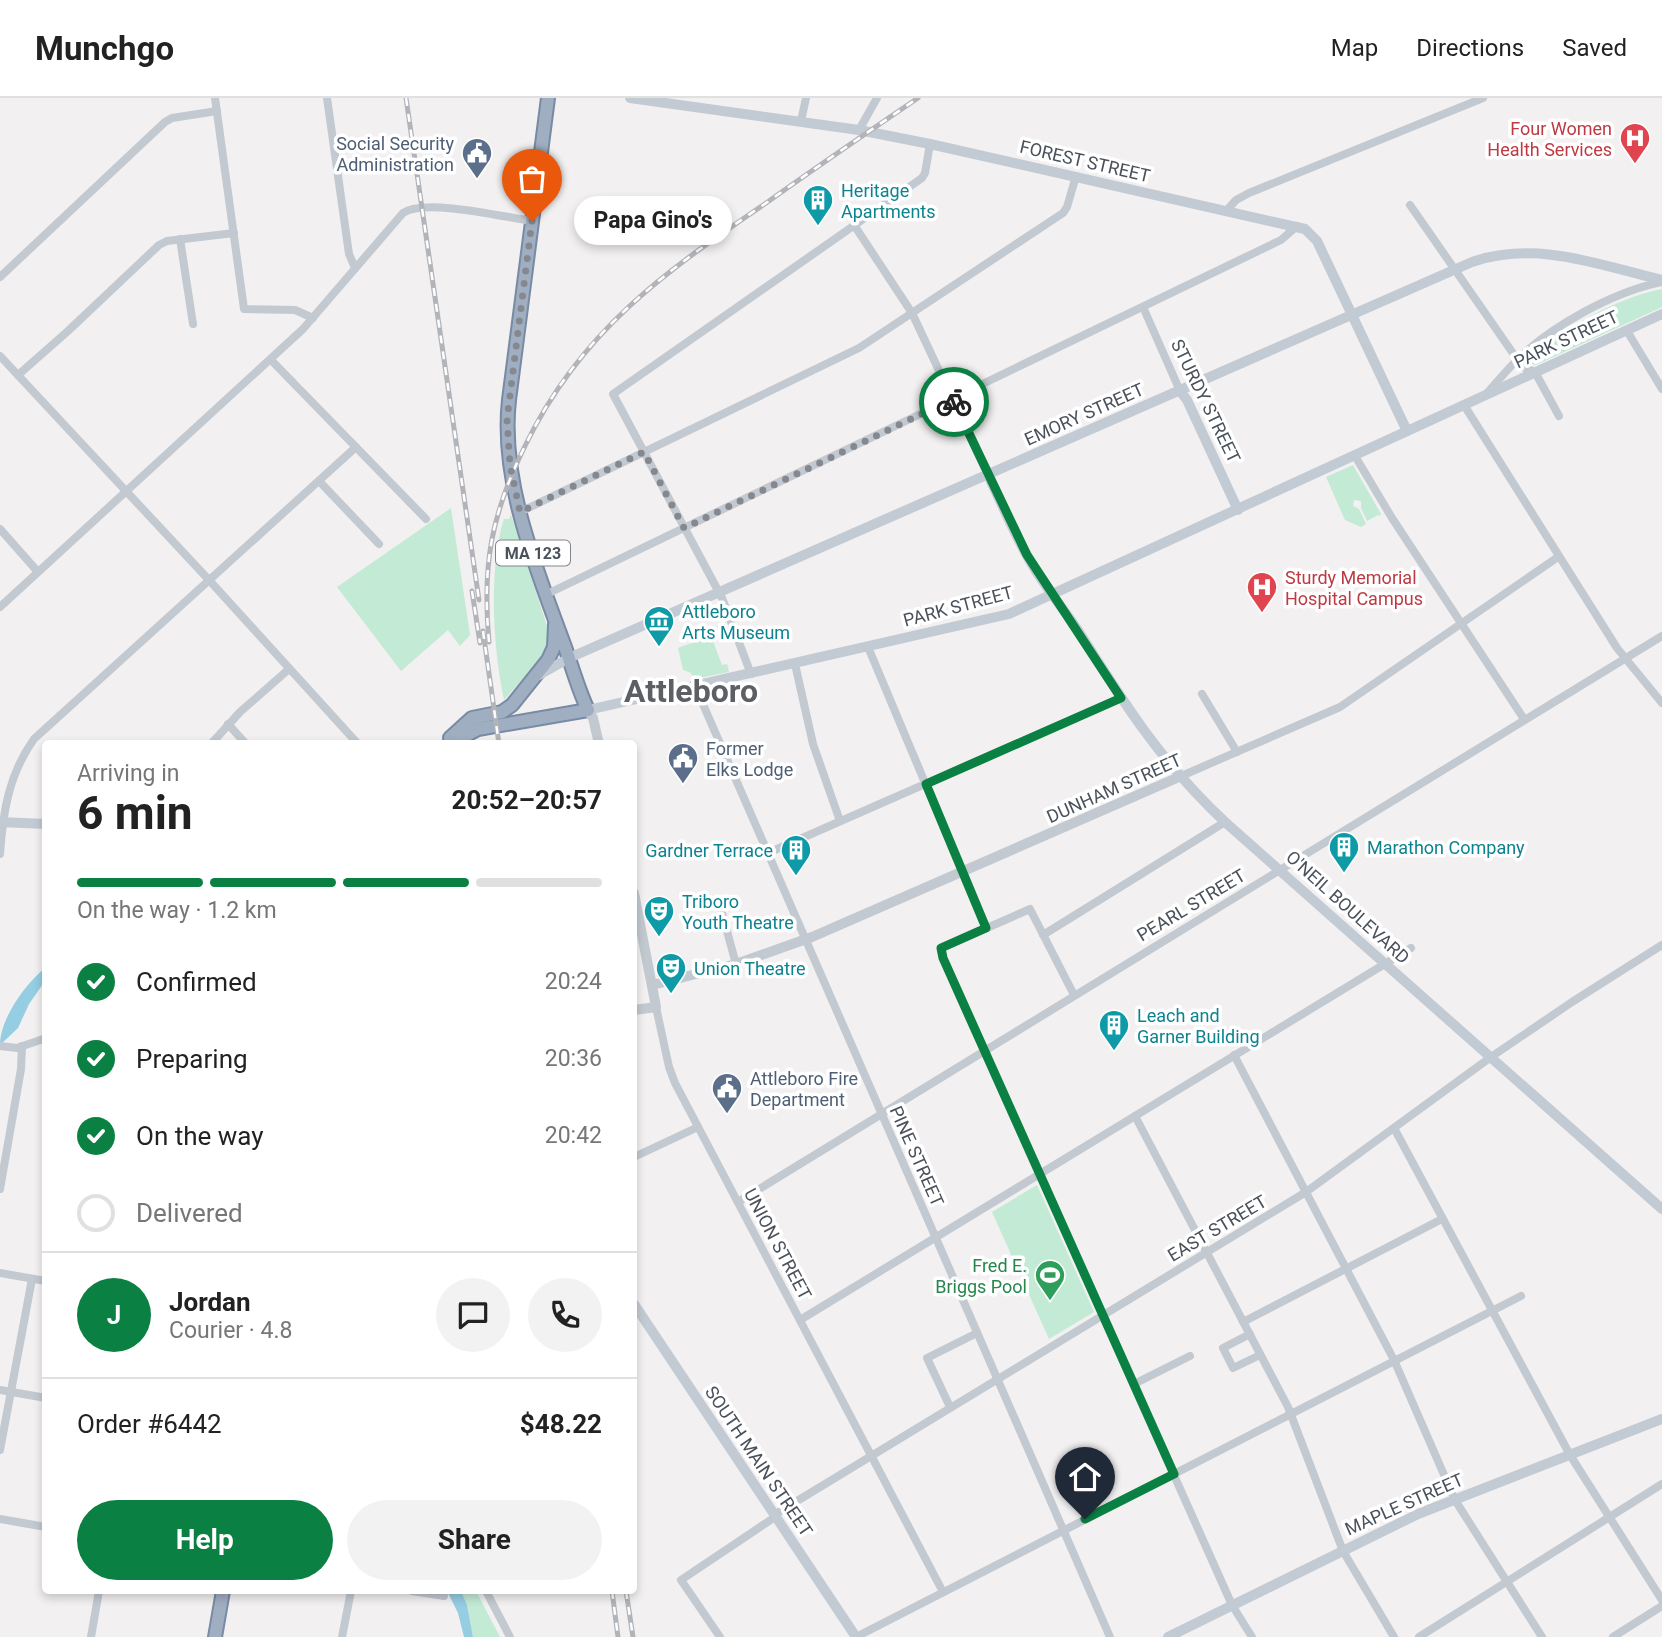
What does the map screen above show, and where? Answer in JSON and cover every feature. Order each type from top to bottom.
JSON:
[{"type":"highway","name":"MA 123","points":[[548,98],[507,419],[510,465],[520,512],[588,710]]},
{"type":"highway","name":"MA 123","points":[[534,680],[553,650],[555,619]]},
{"type":"highway","name":"PARK STREET","points":[[450,740],[468,720],[478,715],[505,711],[534,680]]},
{"type":"highway","points":[[524,692],[528,708],[544,716]]},
{"type":"highway","name":"PARK STREET","points":[[455,740],[474,730],[588,710]]},
{"type":"highway","points":[[215,1637],[222,1594]]},
{"type":"main road","name":"FOREST STREET","points":[[630,98],[695,102],[859,130],[1297,226]]},
{"type":"main road","points":[[1297,226],[1309,231],[1316,238],[1407,431]]},
{"type":"main road","name":"EMORY STREET","points":[[534,680],[549,668],[569,658],[1454,269],[1498,255],[1540,253],[1564,256],[1662,281]]},
{"type":"main road","name":"PARK STREET","points":[[588,710],[1009,614],[1662,314]]},
{"type":"main road","name":"STURDY STREET","points":[[1180,391],[1187,400],[1238,510]]},
{"type":"main road","name":"O'NEIL BOULEVARD","points":[[988,475],[1041,579],[1145,734],[1180,777],[1279,870],[1662,1209]]},
{"type":"main road","points":[[1,823],[42,824]]},
{"type":"main road","name":"SOUTH MAIN STREET","points":[[637,1309],[856,1637]]},
{"type":"main road","name":"MAPLE STREET","points":[[1168,1637],[1418,1514],[1662,1419]]},
{"type":"street","points":[[215,98],[244,309],[295,310],[313,318]]},
{"type":"street","points":[[327,98],[349,254],[355,268]]},
{"type":"street","points":[[801,121],[806,98]]},
{"type":"street","points":[[859,130],[877,98]]},
{"type":"street","points":[[1227,211],[1236,200],[1249,193],[1483,98]]},
{"type":"street","points":[[0,277],[165,122],[172,118],[217,111]]},
{"type":"street","points":[[751,674],[719,593],[613,394],[923,176],[930,144]]},
{"type":"street","points":[[520,512],[854,351],[1063,213],[1068,207],[1076,176]]},
{"type":"street","points":[[1410,205],[1517,359],[1527,369],[1535,372],[1559,416]]},
{"type":"street","points":[[0,607],[313,318],[400,215],[408,210],[434,207],[532,221]]},
{"type":"street","points":[[853,225],[912,313],[988,475]]},
{"type":"street","points":[[547,594],[1278,242],[1297,226]]},
{"type":"street","points":[[18,375],[159,245],[167,241],[234,233]]},
{"type":"street","points":[[180,239],[193,324]]},
{"type":"street","name":"PARK STREET","points":[[1485,396],[1517,359],[1554,332],[1585,312],[1662,281]]},
{"type":"street","name":"STURDY STREET","points":[[1143,307],[1180,391]]},
{"type":"street","points":[[1627,331],[1662,388]]},
{"type":"street","points":[[0,356],[354,740]]},
{"type":"street","points":[[271,359],[426,519]]},
{"type":"street","points":[[1464,405],[1624,659],[1662,703]]},
{"type":"street","points":[[0,854],[1,823],[6,798],[13,775],[34,738],[356,447]]},
{"type":"street","points":[[1355,456],[1388,513],[1524,719]]},
{"type":"street","points":[[319,481],[379,544]]},
{"type":"street","points":[[0,529],[38,572]]},
{"type":"street","name":"DUNHAM STREET","points":[[652,985],[736,964],[806,940],[1340,707],[1558,557]]},
{"type":"street","name":"PEARL STREET","points":[[738,1202],[1662,636]]},
{"type":"street","points":[[868,647],[986,928]]},
{"type":"street","points":[[795,664],[814,748],[839,821]]},
{"type":"street","points":[[214,740],[228,724],[289,669]]},
{"type":"street","name":"PINE STREET","points":[[695,686],[1110,1637]]},
{"type":"street","points":[[1202,694],[1237,752]]},
{"type":"street","points":[[768,853],[1121,698]]},
{"type":"street","points":[[588,710],[593,718],[598,740]]},
{"type":"street","points":[[228,724],[243,740]]},
{"type":"street","points":[[1043,935],[1225,821]]},
{"type":"street","points":[[719,902],[736,964]]},
{"type":"street","name":"UNION STREET","points":[[637,909],[671,1073],[943,1592]]},
{"type":"street","points":[[1074,995],[1030,909],[941,948],[943,958],[1232,1605],[1252,1637]]},
{"type":"street","name":"EAST STREET","points":[[720,1637],[681,1580],[871,1455],[1306,1192],[1491,1057],[1662,945]]},
{"type":"street","points":[[800,1320],[1411,948]]},
{"type":"street","points":[[637,1010],[656,1007]]},
{"type":"street","points":[[2,1046],[22,1046],[42,1039]]},
{"type":"street","points":[[0,1189],[21,1069],[22,1046]]},
{"type":"street","points":[[1234,1055],[1394,1360],[1455,1500],[1542,1637]]},
{"type":"street","points":[[1135,1116],[1291,1413],[1343,1551],[1394,1637]]},
{"type":"street","points":[[637,1156],[698,1127]]},
{"type":"street","points":[[1394,1128],[1490,1311],[1570,1455],[1662,1600]]},
{"type":"street","points":[[1243,1322],[1442,1219]]},
{"type":"street","points":[[0,1273],[42,1280]]},
{"type":"street","points":[[0,1450],[32,1279]]},
{"type":"street","points":[[856,1637],[1521,1296]]},
{"type":"street","points":[[950,1407],[926,1358],[977,1333]]},
{"type":"street","points":[[1250,1334],[1223,1348],[1233,1368],[1261,1355]]},
{"type":"street","points":[[1134,1384],[1190,1356]]},
{"type":"street","points":[[0,1390],[42,1397]]},
{"type":"street","points":[[1419,1637],[1662,1484]]},
{"type":"street","points":[[0,1519],[42,1526]]},
{"type":"street","points":[[91,1637],[98,1594]]},
{"type":"street","points":[[342,1637],[350,1594]]},
{"type":"street","points":[[431,1594],[444,1596]]},
{"type":"street","points":[[488,1594],[510,1637]]},
{"type":"street","points":[[1614,1637],[1662,1606]]},
{"type":"green space","points":[[1662,289],[1662,307],[1536,365],[1529,363],[1531,356],[1545,345],[1592,315],[1626,299]]},
{"type":"green space","points":[[1353,465],[1381,514],[1367,521],[1361,501],[1354,500],[1353,506],[1359,509],[1366,524],[1361,527],[1345,520],[1326,477]]},
{"type":"green space","points":[[451,508],[470,635],[460,646],[448,630],[401,671],[337,587]]},
{"type":"green space","points":[[511,515],[547,626],[549,641],[544,655],[504,700],[497,658],[494,590],[502,525],[504,519],[509,519]]},
{"type":"green space","points":[[711,636],[722,665],[727,664],[729,672],[694,679],[691,673],[683,670],[678,648]]},
{"type":"green space","points":[[1037,1185],[1094,1312],[1049,1339],[992,1212]]},
{"type":"green space","points":[[462,1594],[478,1594],[500,1637],[473,1637]]},
{"type":"water","points":[[42,971],[42,985],[29,1004],[18,1028],[0,1045],[9,1013]]},
{"type":"water","points":[[448,1594],[462,1594],[473,1637],[464,1637],[458,1613]]},
{"type":"railway","points":[[406,98],[479,600]]},
{"type":"railway","points":[[489,642],[488,564],[497,518],[513,471],[525,446],[547,405],[572,369],[629,306],[695,252],[918,98]]},
{"type":"railway","points":[[472,591],[480,643]]},
{"type":"railway","points":[[483,631],[498,740]]},
{"type":"railway","points":[[612,1594],[618,1637]]},
{"type":"railway","points":[[626,1594],[633,1637]]},
{"type":"way so far","points":[[532,221],[507,419],[510,465],[520,512],[644,452],[684,528],[953,399],[954,402]]},
{"type":"place","name":"Four Women Health Services","points":[[1635,165]]},
{"type":"place","name":"Social Security Administration","points":[[477,180]]},
{"type":"place","name":"Papa Gino's","points":[[532,221]]},
{"type":"place","name":"Heritage Apartments","points":[[818,227]]},
{"type":"place","name":"Sturdy Memorial Hospital Campus","points":[[1262,614]]},
{"type":"place","name":"Attleboro Arts Museum","points":[[659,648]]},
{"type":"place","name":"Former Elks Lodge","points":[[683,785]]},
{"type":"place","name":"Marathon Company","points":[[1344,874]]},
{"type":"place","name":"Gardner Terrace","points":[[796,877]]},
{"type":"place","name":"Triboro Youth Theatre","points":[[659,938]]},
{"type":"place","name":"Union Theatre","points":[[671,995]]},
{"type":"place","name":"Leach and Garner Building","points":[[1114,1052]]},
{"type":"place","name":"Attleboro Fire Department","points":[[727,1115]]},
{"type":"place","name":"Fred E. Briggs Pool","points":[[1050,1302]]},
{"type":"district","name":"Attleboro","points":[[691,691]]},
{"type":"route","points":[[954,402],[1027,555],[1121,698],[926,784],[986,928],[941,948],[943,958],[1174,1474],[1085,1519]]}]
